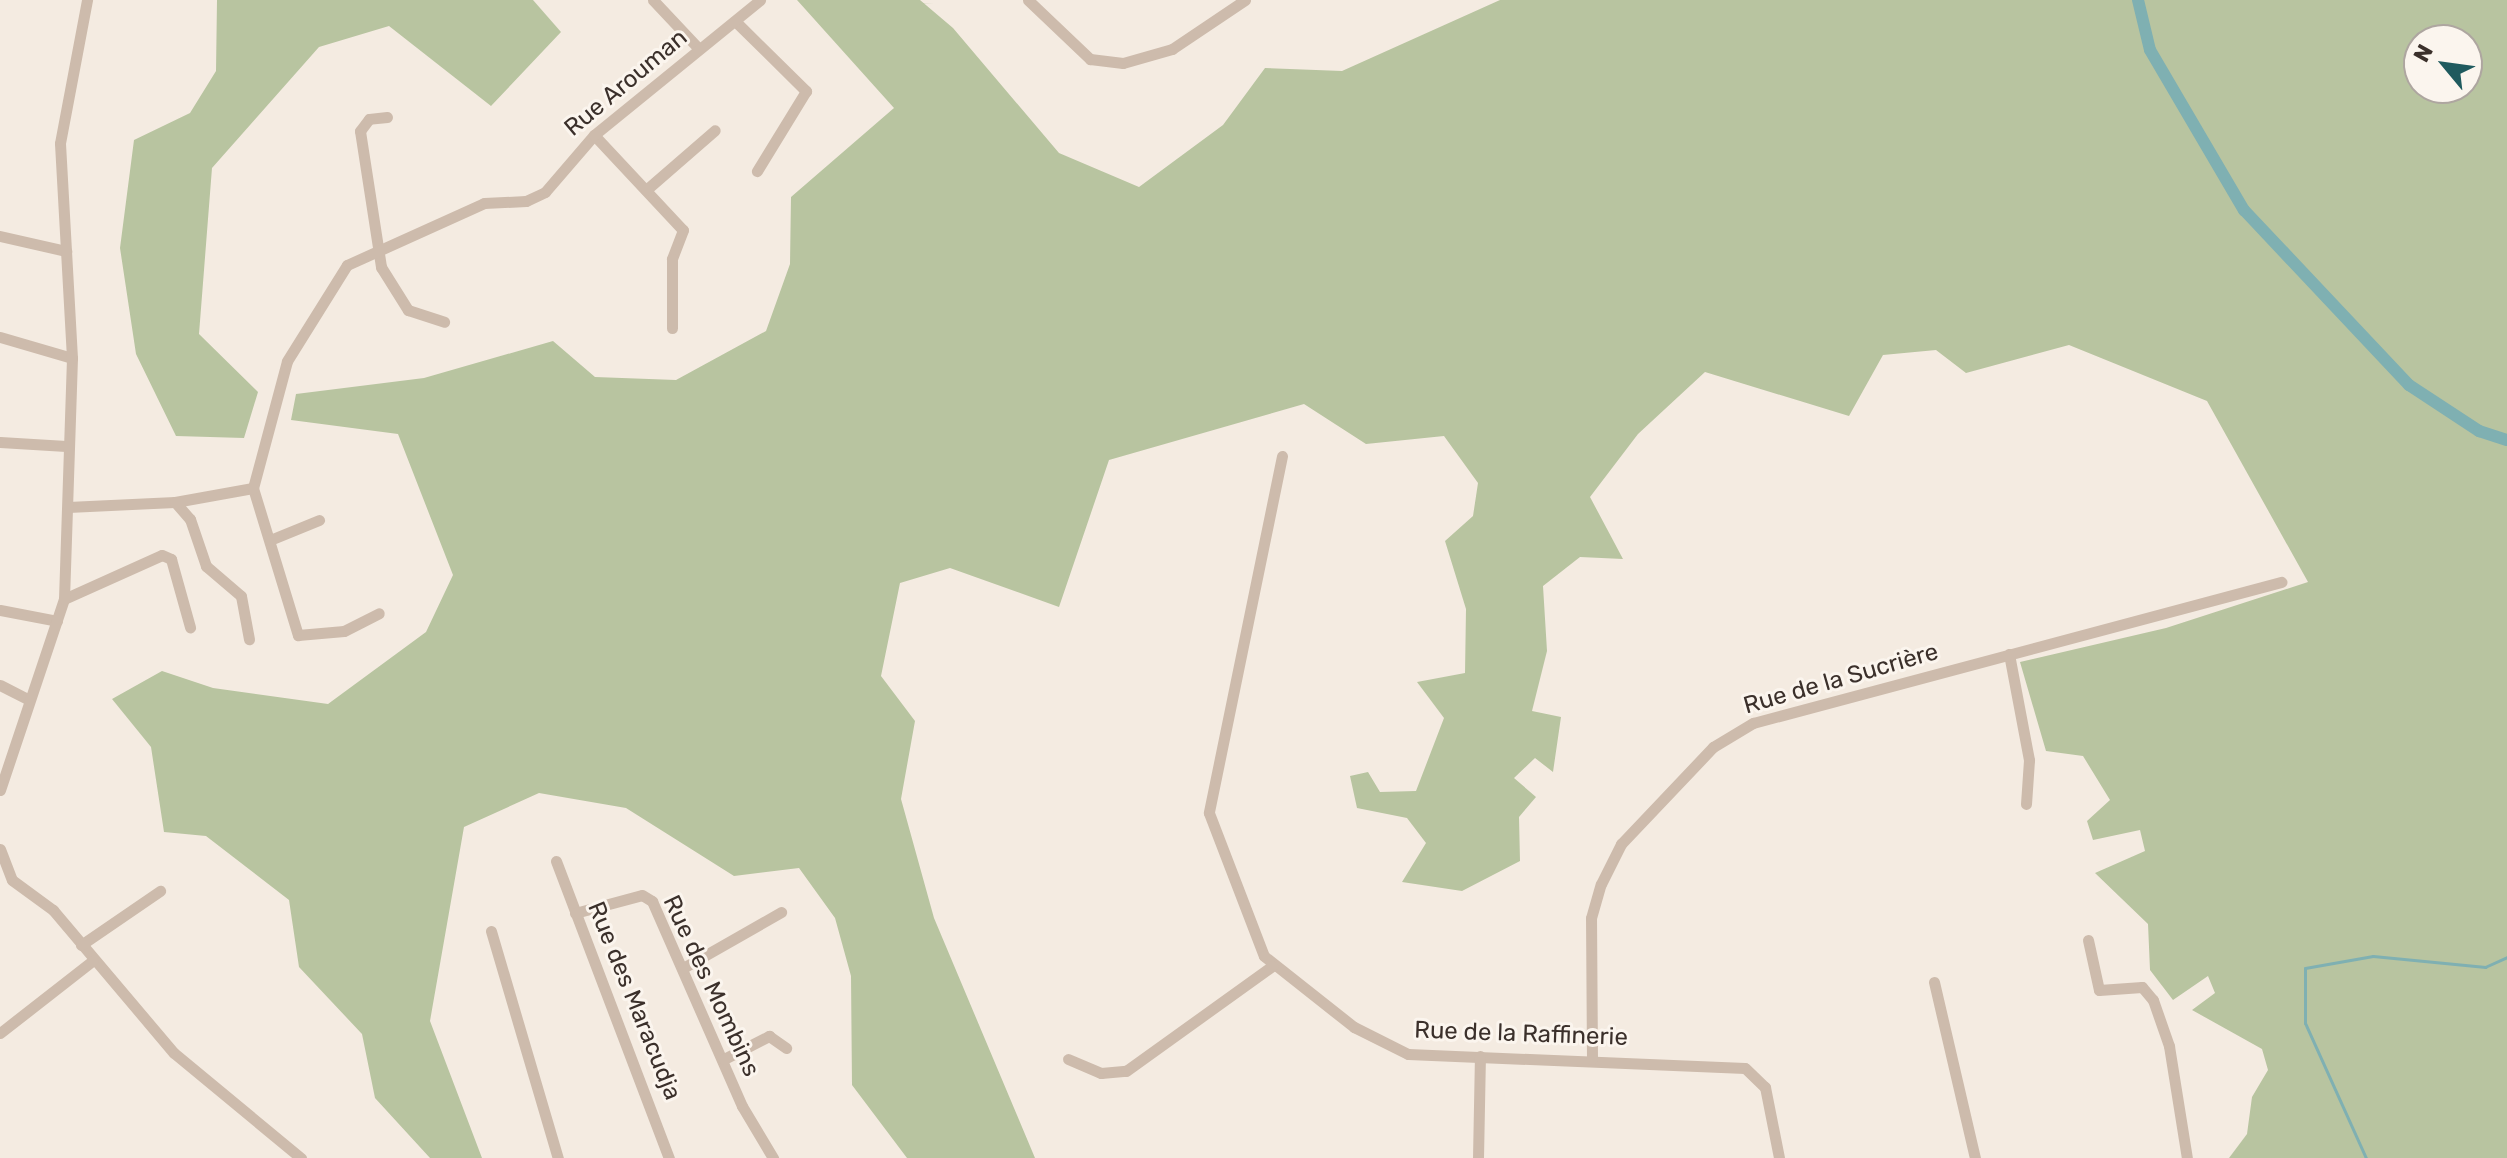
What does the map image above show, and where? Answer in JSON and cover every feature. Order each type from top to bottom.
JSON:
[{"type":"street","points":[[653,0],[699,49]]},
{"type":"street","name":"Rue Arouman","points":[[253,488],[287,361],[307,322],[347,265],[380,246],[484,203],[535,197],[594,135],[760,0]]},
{"type":"street","points":[[1028,0],[1090,59],[1123,63],[1172,49],[1245,0]]},
{"type":"street","points":[[0,790],[27,699],[64,599],[68,507],[66,446],[72,358],[60,143],[84,1]]},
{"type":"street","points":[[735,21],[806,91],[757,171]]},
{"type":"street","points":[[387,117],[369,119],[360,131],[380,246],[392,294],[408,310],[444,322]]},
{"type":"street","points":[[646,190],[715,130]]},
{"type":"street","points":[[594,135],[683,230],[672,259],[672,328]]},
{"type":"street","points":[[0,236],[66,251]]},
{"type":"street","points":[[0,337],[72,358]]},
{"type":"street","points":[[0,442],[66,446]]},
{"type":"street","name":"Rue de la Raffinerie","points":[[1282,456],[1209,813],[1229,876],[1272,966],[1389,1048],[1480,1056],[1745,1068],[1765,1087],[1779,1158]]},
{"type":"street","points":[[68,507],[175,502],[253,488],[298,635],[344,631],[379,613]]},
{"type":"street","points":[[175,502],[190,519],[206,566],[241,596],[249,639]]},
{"type":"street","points":[[270,540],[319,520]]},
{"type":"street","points":[[64,599],[162,555],[171,559],[190,627]]},
{"type":"street","name":"Rue de la Sucrière","points":[[1592,1059],[1591,918],[1601,884],[1621,844],[1683,773],[1753,723],[2281,582]]},
{"type":"street","points":[[0,610],[57,621]]},
{"type":"street","points":[[2009,654],[2029,760],[2026,804]]},
{"type":"street","points":[[0,685],[27,699]]},
{"type":"street","points":[[0,849],[12,880],[53,910],[92,961],[174,1053],[301,1158]]},
{"type":"street","name":"Rue des Maracudja","points":[[556,861],[669,1158]]},
{"type":"street","points":[[81,945],[160,891]]},
{"type":"street","name":"Rue des Mombins","points":[[575,913],[648,897],[773,1158]]},
{"type":"street","points":[[683,968],[781,912]]},
{"type":"street","points":[[491,931],[558,1158]]},
{"type":"street","points":[[2088,940],[2099,990],[2142,987],[2153,1000],[2169,1046],[2187,1158]]},
{"type":"street","points":[[0,1033],[92,961]]},
{"type":"street","points":[[1068,1059],[1101,1073],[1126,1071],[1272,966]]},
{"type":"street","points":[[1934,982],[1975,1158]]},
{"type":"street","points":[[724,1059],[769,1036],[786,1048]]},
{"type":"street","points":[[1478,1158],[1480,1056]]},
{"type":"green space","points":[[217,0],[533,0],[561,32],[491,106],[389,26],[319,47],[212,168],[199,334],[258,392],[244,438],[176,436],[136,354],[120,248],[134,140],[190,113],[216,71]]},
{"type":"green space","points":[[797,0],[920,0],[953,28],[1059,153],[1139,187],[1223,125],[1265,68],[1342,71],[1500,0],[2507,0],[2507,1158],[2229,1158],[2247,1134],[2252,1097],[2268,1070],[2262,1049],[2192,1010],[2215,993],[2208,976],[2173,1000],[2150,970],[2148,924],[2095,873],[2145,851],[2140,830],[2093,840],[2087,821],[2110,800],[2083,756],[2046,751],[2020,662],[2166,628],[2308,582],[2207,401],[2069,345],[1966,373],[1936,350],[1883,355],[1849,416],[1705,372],[1638,434],[1590,497],[1623,559],[1580,557],[1543,586],[1547,651],[1532,711],[1561,717],[1553,772],[1535,758],[1514,778],[1536,797],[1519,817],[1520,861],[1462,891],[1402,882],[1426,843],[1407,818],[1357,808],[1350,776],[1368,772],[1380,792],[1416,791],[1444,718],[1417,682],[1465,673],[1466,609],[1445,541],[1473,516],[1478,483],[1444,436],[1366,444],[1304,404],[1109,460],[1059,607],[950,568],[900,583],[881,676],[915,721],[901,799],[934,918],[1035,1158],[907,1158],[852,1085],[851,976],[835,918],[799,868],[734,876],[626,808],[539,793],[464,827],[430,1021],[482,1158],[430,1158],[375,1098],[362,1034],[299,967],[289,900],[206,836],[164,832],[151,747],[112,699],[162,671],[213,688],[328,704],[426,632],[453,575],[398,434],[291,420],[296,394],[424,378],[553,341],[595,377],[676,380],[766,331],[790,264],[791,197],[894,108]]},
{"type":"waterway","points":[[2138,0],[2150,50],[2244,210],[2409,385],[2479,431],[2507,440]]},
{"type":"waterway","points":[[2366,1158],[2305,1023],[2305,968],[2373,956],[2485,967],[2507,957]]}]
